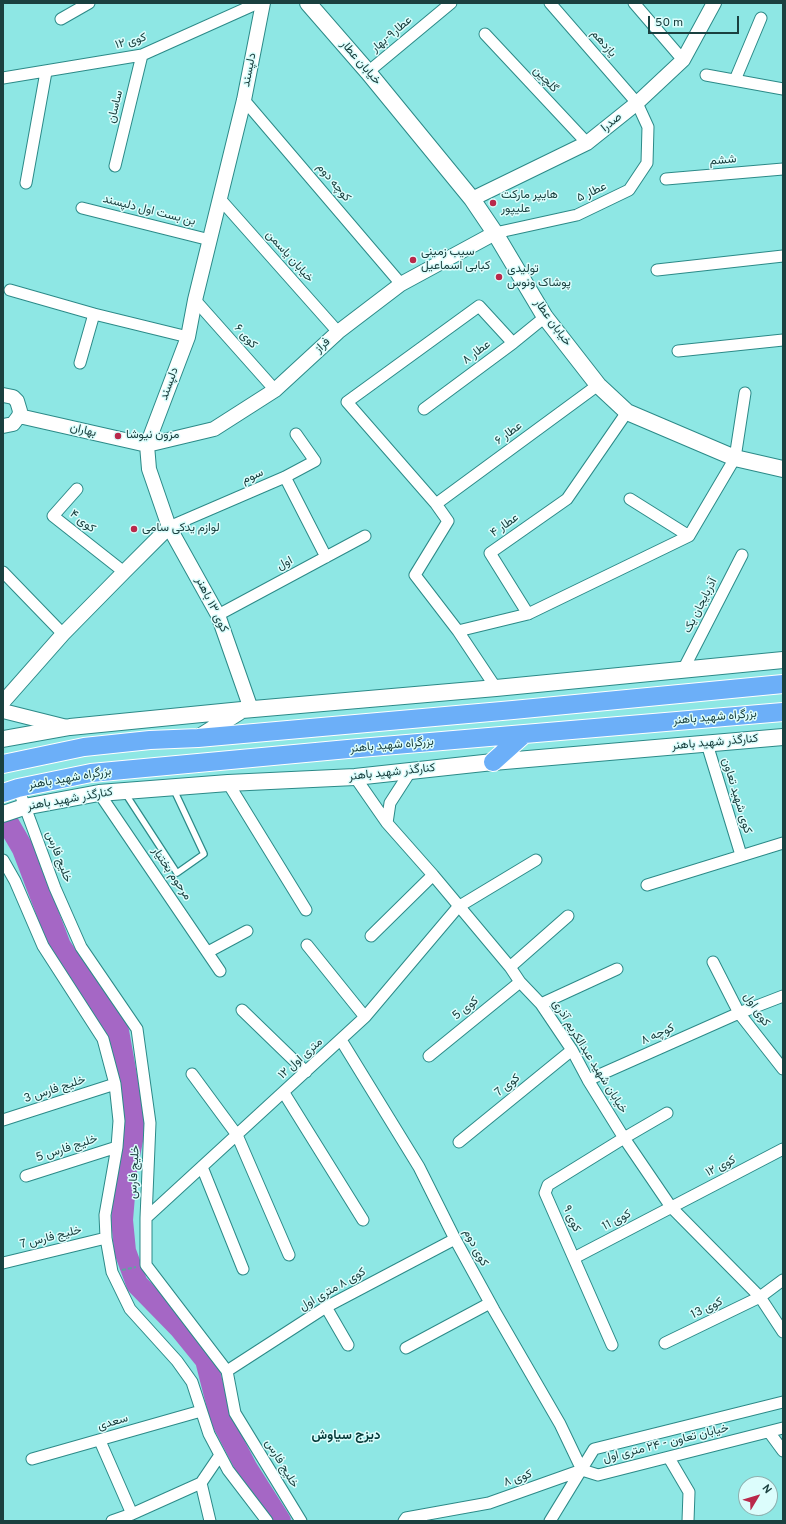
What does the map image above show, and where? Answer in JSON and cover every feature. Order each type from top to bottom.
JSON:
[{"type":"highway","name":"بزرگراه شهید باهنر","points":[[3,764],[84,747],[150,740],[198,738],[521,710],[783,684]]},
{"type":"highway","name":"بزرگراه شهید باهنر","points":[[10,790],[91,773],[348,749],[522,736],[783,712]]},
{"type":"highway","points":[[493,762],[522,736]]},
{"type":"main road","name":"خیابان عطار","points":[[308,3],[368,72],[472,198],[495,233],[545,317],[598,384],[627,412],[735,458],[783,469]]},
{"type":"main road","points":[[3,739],[77,727],[246,709],[496,688],[783,660]]},
{"type":"main road","points":[[198,738],[246,709]]},
{"type":"main road","points":[[77,727],[150,740]]},
{"type":"main road","name":"کنارگذر شهید باهنر","points":[[3,814],[24,807],[99,793],[354,777],[493,762],[783,737]]},
{"type":"street","points":[[61,19],[89,3]]},
{"type":"street","name":"کوی ۱۲","points":[[3,78],[142,55],[258,3]]},
{"type":"street","name":"دلپسند","points":[[169,527],[149,469],[147,445],[188,337],[195,300],[244,100],[264,3]]},
{"type":"street","name":"عطار۹-بهار","points":[[368,72],[451,3]]},
{"type":"street","name":"یازدهم","points":[[550,3],[637,103],[648,127],[647,163],[629,190]]},
{"type":"street","points":[[634,3],[684,60]]},
{"type":"street","name":"صدرا","points":[[472,198],[587,143],[637,103],[684,60],[714,3]]},
{"type":"street","points":[[735,80],[761,18]]},
{"type":"street","name":"گلچین","points":[[485,34],[587,143]]},
{"type":"street","name":"ساسان","points":[[115,166],[142,55]]},
{"type":"street","points":[[26,183],[46,72]]},
{"type":"street","points":[[706,75],[783,89]]},
{"type":"street","name":"کوچه دوم","points":[[244,100],[401,284]]},
{"type":"street","name":"ششم","points":[[666,179],[783,169]]},
{"type":"street","name":"عطار ۵","points":[[495,233],[577,215],[629,190]]},
{"type":"street","name":"خیابان یاسمن","points":[[220,199],[338,332]]},
{"type":"street","name":"بن بست اول دلپسند","points":[[82,208],[210,240]]},
{"type":"street","name":"فراز","points":[[147,445],[214,429],[275,390],[338,332],[401,284],[495,233]]},
{"type":"street","points":[[657,270],[783,256]]},
{"type":"street","points":[[10,290],[94,314],[188,337]]},
{"type":"street","name":"کوی ۶","points":[[195,300],[275,390]]},
{"type":"street","points":[[496,688],[458,631],[416,575],[448,521],[436,504],[348,402],[479,306],[513,343]]},
{"type":"street","points":[[80,363],[94,314]]},
{"type":"street","name":"عطار ۸","points":[[424,409],[513,343],[545,317]]},
{"type":"street","points":[[678,350],[783,340]]},
{"type":"street","name":"عطار ۶","points":[[436,504],[598,384]]},
{"type":"street","points":[[458,631],[528,614],[689,536],[735,458],[745,393]]},
{"type":"street","points":[[3,395],[13,397],[17,401],[20,411],[19,416],[13,424],[3,426]]},
{"type":"street","name":"عطار ۴","points":[[528,614],[490,553],[567,498],[627,412]]},
{"type":"street","name":"بهاران","points":[[19,416],[147,445]]},
{"type":"street","name":"سوم","points":[[169,527],[286,477],[315,461],[296,434]]},
{"type":"street","points":[[286,477],[326,556]]},
{"type":"street","name":"کوی ۴","points":[[77,489],[53,516],[124,572]]},
{"type":"street","points":[[630,499],[689,536]]},
{"type":"street","points":[[3,702],[63,634],[169,527]]},
{"type":"street","name":"کوی ۱۳ باهنر","points":[[169,527],[218,615],[246,709]]},
{"type":"street","name":"اول","points":[[218,615],[365,536]]},
{"type":"street","name":"آذربایجان یک","points":[[683,670],[742,555]]},
{"type":"street","points":[[3,572],[63,634]]},
{"type":"street","points":[[3,711],[77,727]]},
{"type":"street","name":"کوی شهید تعاون","points":[[707,744],[741,855]]},
{"type":"street","points":[[387,823],[390,803],[410,772]]},
{"type":"street","name":"خیابان شهید عبدالکریم آذری","points":[[354,777],[387,823],[433,875],[458,907],[510,967],[520,982],[541,1004],[572,1050],[588,1080],[624,1138],[671,1207],[760,1297],[783,1332]]},
{"type":"street","points":[[228,784],[306,910]]},
{"type":"street","name":"خلیج فارس","points":[[10,790],[24,807],[55,888],[82,947],[137,1029],[150,1123],[146,1218],[146,1265],[227,1371],[235,1413],[301,1521]]},
{"type":"street","name":"مرحوم بختیار","points":[[99,793],[220,971]]},
{"type":"street","points":[[647,885],[783,843]]},
{"type":"street","name":"خلیج فارس","points":[[3,860],[15,881],[43,946],[103,1039],[115,1084],[119,1121],[117,1147],[105,1215],[106,1238],[112,1272],[130,1309],[177,1360],[192,1382],[209,1434],[228,1470],[267,1521]]},
{"type":"street","name":"۱۲ متری اول","points":[[146,1218],[366,1018],[458,907],[536,860]]},
{"type":"street","points":[[371,936],[433,875]]},
{"type":"street","points":[[510,967],[568,916]]},
{"type":"street","points":[[208,952],[247,931]]},
{"type":"street","points":[[308,945],[366,1018]]},
{"type":"street","name":"کوی اول","points":[[713,962],[739,1012],[783,1069]]},
{"type":"street","points":[[541,1004],[617,968]]},
{"type":"street","name":"کوی 5","points":[[429,1056],[520,982]]},
{"type":"street","name":"کوچه ۸","points":[[588,1080],[739,1012],[783,996]]},
{"type":"street","points":[[242,1010],[306,1072]]},
{"type":"street","name":"کوی دوم","points":[[341,1040],[419,1167],[455,1239],[490,1303],[560,1424],[582,1470]]},
{"type":"street","name":"کوی 7","points":[[459,1142],[572,1050]]},
{"type":"street","points":[[192,1074],[237,1135],[289,1255]]},
{"type":"street","name":"خلیج فارس 3","points":[[3,1120],[115,1084]]},
{"type":"street","points":[[284,1092],[364,1220]]},
{"type":"street","name":"کوی ۹","points":[[612,1345],[545,1193],[548,1185],[667,1113]]},
{"type":"street","name":"خلیج فارس 5","points":[[26,1176],[117,1147]]},
{"type":"street","name":"کوی ۱۲","points":[[671,1207],[783,1149]]},
{"type":"street","points":[[202,1167],[243,1269]]},
{"type":"street","name":"کوی 11","points":[[574,1258],[671,1207]]},
{"type":"street","name":"خلیج فارس 7","points":[[3,1263],[106,1238]]},
{"type":"street","name":"کوی ۸ متری اول","points":[[227,1371],[326,1307],[455,1239]]},
{"type":"street","name":"کوی 13","points":[[665,1343],[760,1297],[783,1280]]},
{"type":"street","points":[[406,1348],[490,1303]]},
{"type":"street","points":[[326,1307],[348,1345]]},
{"type":"street","name":"خیابان تعاون - ۲۴ متری اول","points":[[783,1402],[594,1450],[582,1470],[598,1475],[783,1428]]},
{"type":"street","name":"سعدی","points":[[32,1459],[100,1441],[201,1411]]},
{"type":"street","points":[[769,1432],[783,1451]]},
{"type":"street","points":[[100,1441],[132,1514]]},
{"type":"street","points":[[112,1521],[132,1514],[201,1483],[220,1455]]},
{"type":"street","points":[[669,1458],[689,1492],[688,1521]]},
{"type":"street","points":[[550,1521],[582,1470]]},
{"type":"street","name":"کوی ۸","points":[[404,1521],[406,1518],[489,1503],[582,1470]]},
{"type":"street","points":[[201,1483],[210,1521]]},
{"type":"lane","points":[[124,791],[177,873],[204,854],[173,788]]},
{"type":"path","points":[[112,1272],[146,1265]]},
{"type":"waterway","points":[[5,818],[23,849],[60,946],[118,1031],[135,1125],[126,1171],[122,1220],[125,1251],[137,1284],[180,1328],[206,1360],[221,1419],[247,1469],[280,1521]]},
{"type":"place","name":"هایپر مارکت علیپور","points":[[493,203]]},
{"type":"place","name":"سیب زمینی کبابی اسماعیل","points":[[413,260]]},
{"type":"place","name":"تولیدی پوشاک ونوس","points":[[499,277]]},
{"type":"place","name":"مزون نیوشا","points":[[118,436]]},
{"type":"place","name":"لوازم یدکی سامی","points":[[134,529]]},
{"type":"district","name":"دیزج سیاوش","points":[[346,1436]]}]
